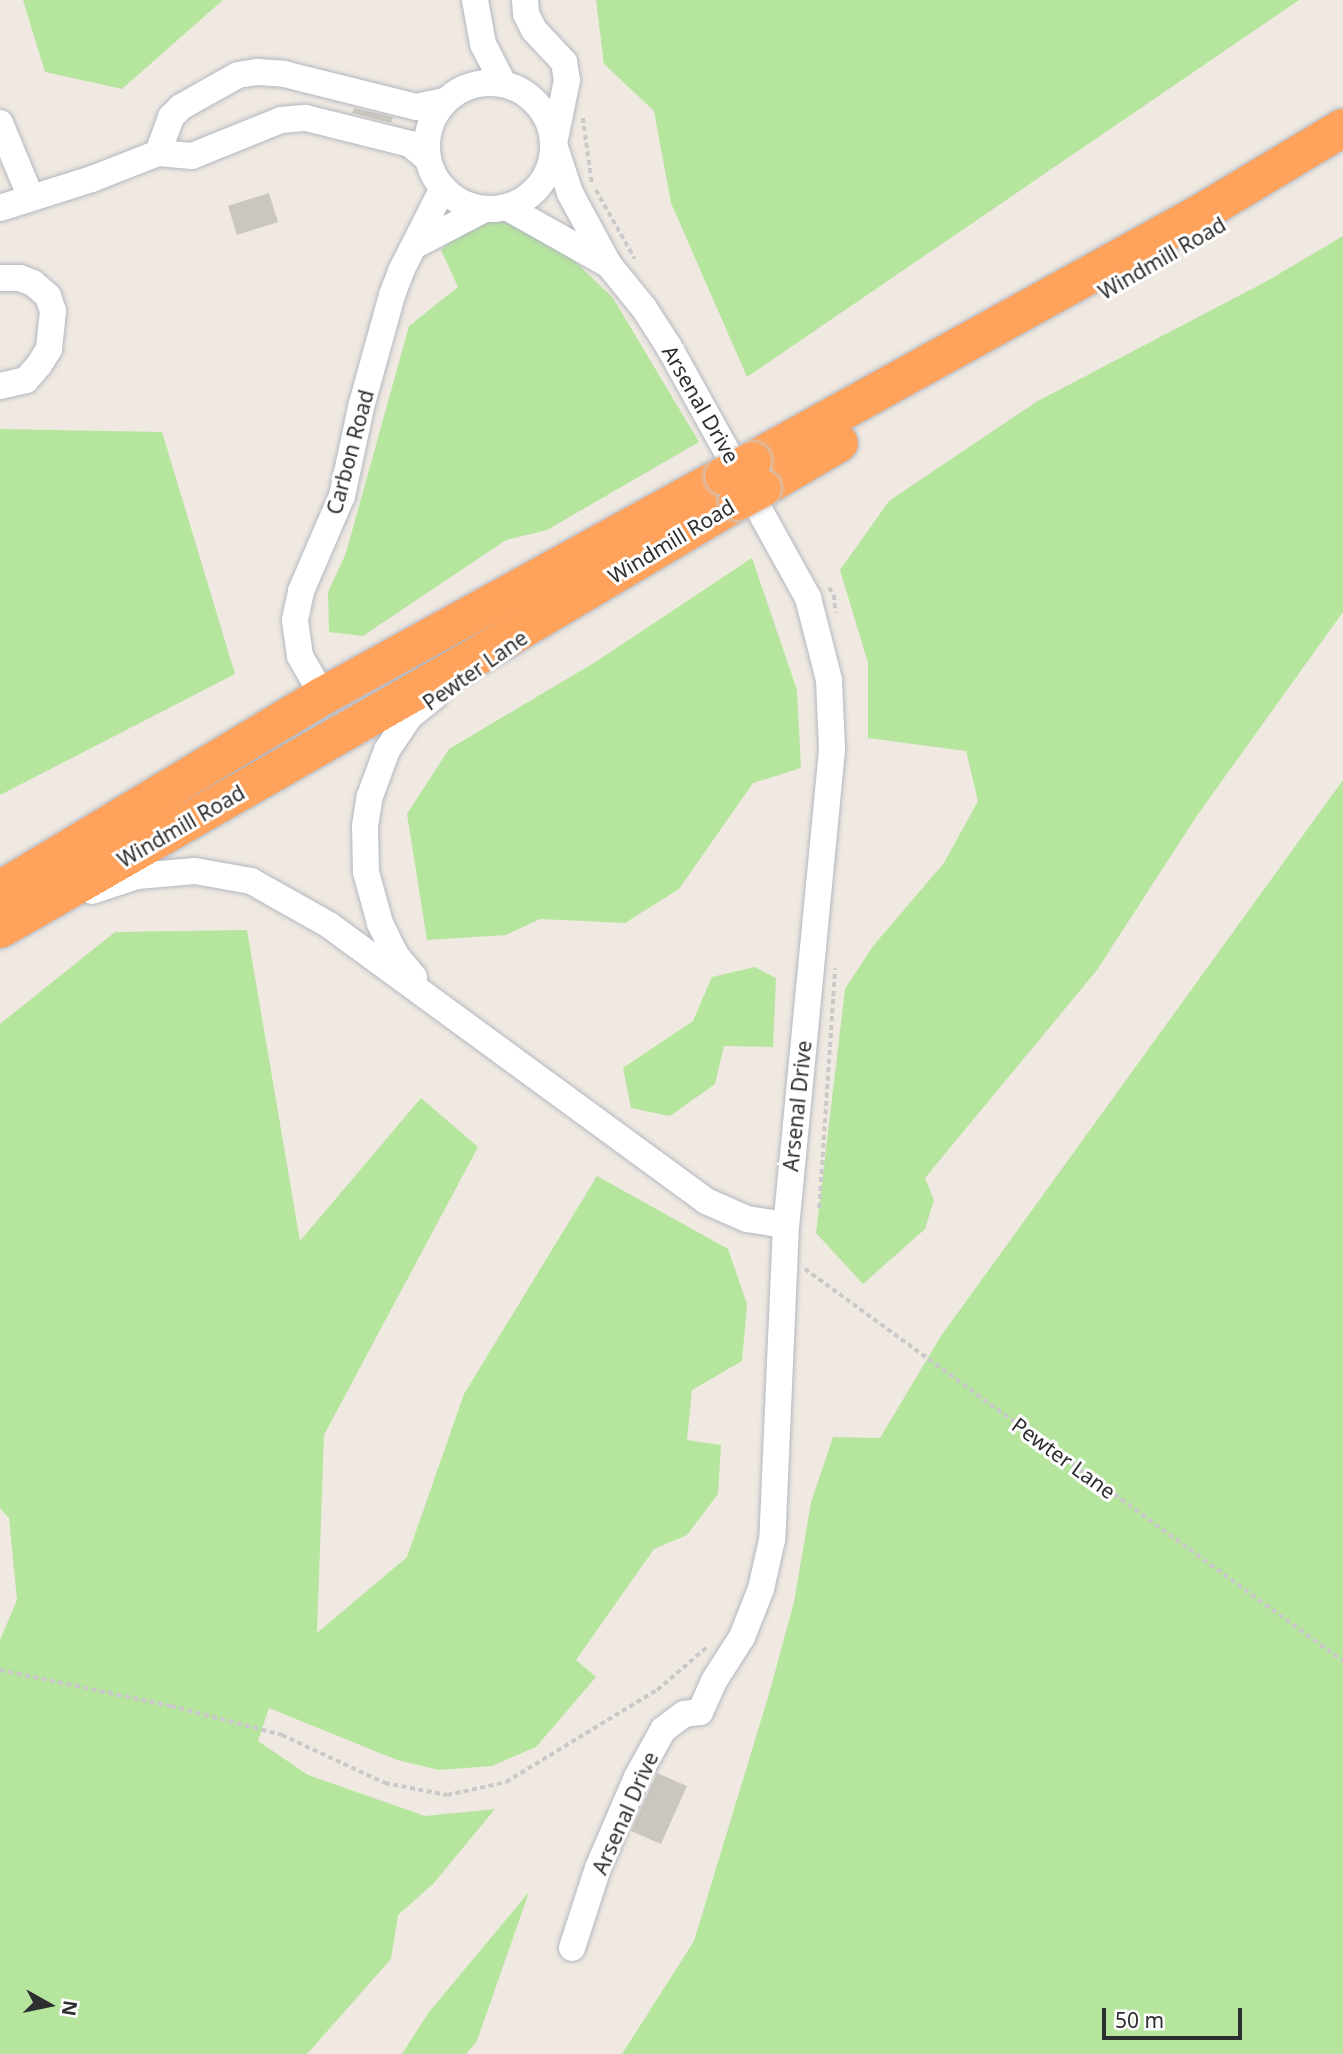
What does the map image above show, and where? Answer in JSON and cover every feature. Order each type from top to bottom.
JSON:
[{"type":"highway","name":"Windmill Road","points":[[0,929],[585,592],[744,482],[1343,128]]},
{"type":"highway","name":"Windmill Road","points":[[0,890],[323,696],[744,482],[1343,154]]},
{"type":"lane","points":[[475,0],[492,83]]},
{"type":"lane","points":[[416,245],[496,209],[540,185],[550,166],[567,80],[564,62],[534,30],[526,14],[525,0]]},
{"type":"lane","points":[[158,153],[171,117],[181,107],[238,75],[258,72],[284,74],[416,107],[444,101]]},
{"type":"lane","points":[[306,118],[317,83]]},
{"type":"lane","points":[[496,209],[466,205],[443,188],[435,178],[428,159],[427,138],[432,118],[444,101],[461,89],[492,83],[522,90],[539,104],[550,123],[554,144]]},
{"type":"lane","points":[[0,208],[158,153],[192,156],[281,120],[306,118],[410,144],[428,159]]},
{"type":"lane","points":[[0,123],[31,198]]},
{"type":"lane","name":"Arsenal Drive","points":[[554,144],[570,193],[609,265],[644,308],[669,347],[808,598],[829,680],[832,750],[786,1225],[772,1540],[761,1589],[741,1637],[714,1681],[700,1712],[684,1714],[663,1730],[637,1777],[598,1868],[572,1948]]},
{"type":"lane","name":"Carbon Road","points":[[323,696],[300,656],[295,620],[301,591],[342,496],[361,407],[392,295],[401,271],[443,188]]},
{"type":"lane","name":"Arsenal Drive","points":[[496,209],[609,265]]},
{"type":"lane","points":[[0,278],[20,278],[33,283],[48,296],[53,312],[49,349],[40,365],[26,380],[0,386]]},
{"type":"lane","name":"Pewter Lane","points":[[494,1047],[416,980],[395,954],[380,923],[366,872],[365,826],[370,796],[387,750],[409,717],[449,683],[562,611],[585,592]]},
{"type":"lane","name":"Pewter Lane","points":[[0,938],[67,901],[137,876],[195,871],[251,881],[329,925],[705,1201],[747,1219],[786,1225]]},
{"type":"path","points":[[582,116],[591,182],[639,266]]},
{"type":"path","points":[[826,584],[834,595],[838,622]]},
{"type":"path","points":[[819,1208],[836,964]]},
{"type":"path","name":"Pewter Lane","points":[[786,1256],[1343,1661]]},
{"type":"path","points":[[0,1670],[171,1706],[282,1735],[385,1783],[447,1795],[506,1782],[517,1776],[657,1690],[714,1642]]},
{"type":"green space","points":[[23,0],[223,0],[122,89],[45,72]]},
{"type":"green space","points":[[596,0],[1299,0],[747,377],[671,203],[654,111],[604,64]]},
{"type":"green space","points":[[496,215],[530,218],[613,298],[699,442],[547,530],[506,540],[363,636],[329,632],[328,592],[346,553],[409,326],[458,287],[441,250],[471,224]]},
{"type":"green space","points":[[1343,236],[1343,612],[1196,817],[1097,970],[925,1178],[934,1200],[925,1229],[863,1284],[816,1233],[845,989],[873,946],[944,863],[978,801],[966,751],[868,738],[868,663],[840,570],[889,501],[1036,402],[1267,281]]},
{"type":"green space","points":[[0,429],[162,432],[235,674],[0,795]]},
{"type":"green space","points":[[752,558],[797,690],[801,768],[753,783],[679,889],[625,923],[540,919],[506,935],[427,940],[407,814],[449,749],[597,661]]},
{"type":"green space","points":[[1343,780],[1343,2054],[622,2054],[694,1941],[769,1694],[794,1602],[811,1502],[833,1437],[880,1438],[941,1336]]},
{"type":"green space","points":[[247,930],[300,1241],[421,1098],[478,1147],[324,1435],[317,1633],[407,1557],[464,1394],[597,1176],[728,1249],[747,1304],[742,1361],[692,1390],[687,1440],[721,1445],[718,1494],[687,1535],[654,1549],[576,1660],[596,1677],[536,1747],[492,1766],[439,1770],[397,1760],[269,1708],[258,1741],[308,1775],[425,1816],[495,1809],[433,1884],[398,1915],[391,1959],[307,2054],[0,2054],[0,1640],[17,1600],[9,1518],[0,1508],[0,1024],[115,932]]},
{"type":"green space","points":[[755,967],[776,978],[773,1047],[724,1046],[715,1084],[670,1116],[631,1108],[623,1068],[693,1021],[712,977]]},
{"type":"green space","points":[[529,1892],[477,2041],[466,2054],[402,2054],[429,2012]]},
{"type":"building","points":[[354,108],[393,117],[391,123],[352,113]]},
{"type":"building","points":[[269,193],[278,222],[237,235],[228,206]]},
{"type":"building","points":[[657,1773],[687,1786],[661,1844],[631,1831]]}]
